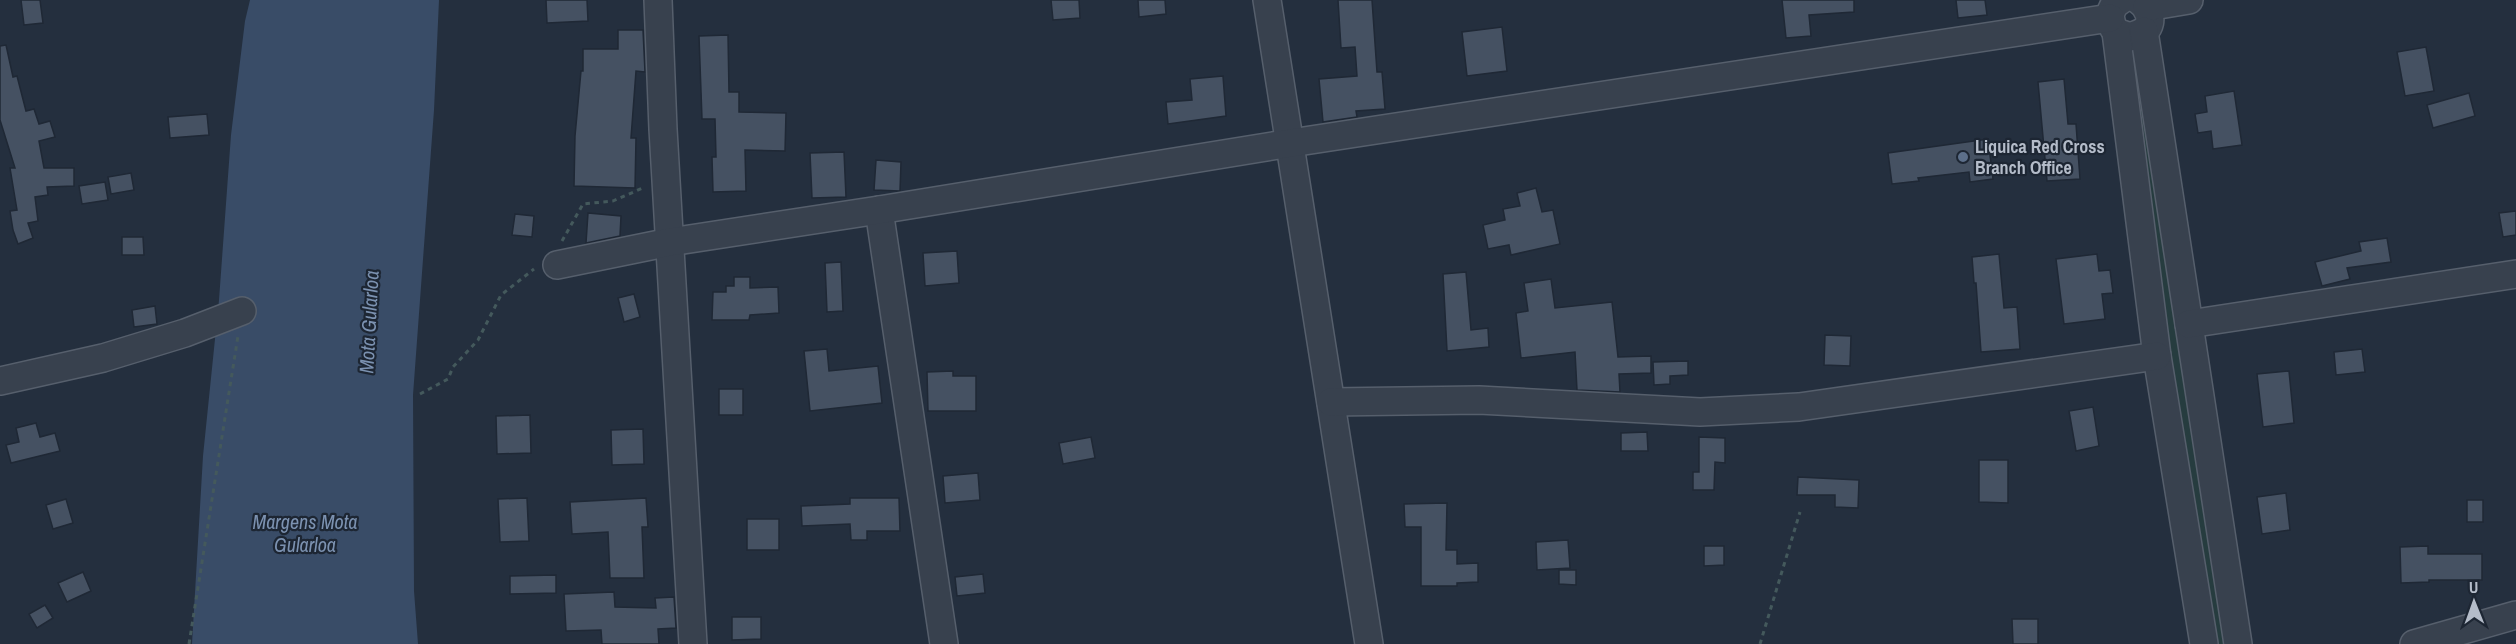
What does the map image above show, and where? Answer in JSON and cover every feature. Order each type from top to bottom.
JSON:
[{"type":"street","points":[[658,0],[663,129],[693,644]]},
{"type":"street","points":[[1267,0],[1369,644]]},
{"type":"street","points":[[557,265],[670,242],[2189,0]]},
{"type":"street","points":[[2128,10],[2189,324],[2238,644]]},
{"type":"street","points":[[2128,10],[2157,356],[2204,644]]},
{"type":"street","points":[[879,210],[944,644]]},
{"type":"street","points":[[2189,324],[2516,274]]},
{"type":"street","points":[[0,381],[103,358],[185,333],[242,311]]},
{"type":"street","points":[[1331,402],[1479,400],[1700,412],[1799,407],[2157,356]]},
{"type":"street","points":[[2414,644],[2516,615]]},
{"type":"path","points":[[189,644],[242,311]]},
{"type":"path","points":[[1760,644],[1800,512]]},
{"type":"green space","points":[[2137,54],[2234,644],[2213,644],[2128,64],[2131,56]]},
{"type":"water","name":"Margens Mota Gularloa","points":[[250,0],[439,0],[434,110],[413,395],[414,591],[418,644],[192,644],[203,456],[219,300],[231,135],[245,21]]},
{"type":"building","points":[[21,0],[40,0],[43,23],[24,25]]},
{"type":"building","points":[[546,0],[587,0],[588,21],[547,23]]},
{"type":"building","points":[[1051,0],[1079,0],[1080,18],[1053,20]]},
{"type":"building","points":[[1138,0],[1165,0],[1166,14],[1139,17]]},
{"type":"building","points":[[1338,0],[1372,0],[1377,72],[1382,72],[1385,109],[1356,111],[1357,117],[1323,122],[1319,79],[1357,76],[1355,47],[1341,48]]},
{"type":"building","points":[[1782,0],[1854,0],[1854,12],[1809,15],[1811,36],[1786,38]]},
{"type":"building","points":[[1956,0],[1985,0],[1987,15],[1958,18]]},
{"type":"building","points":[[1502,27],[1507,71],[1467,76],[1462,32]]},
{"type":"building","points":[[618,30],[643,30],[645,72],[636,71],[631,138],[636,138],[635,188],[574,186],[575,136],[581,71],[583,71],[583,49],[618,49]]},
{"type":"building","points":[[728,35],[729,92],[739,92],[739,112],[786,113],[785,151],[745,150],[746,191],[713,192],[712,157],[716,157],[715,119],[702,119],[699,36]]},
{"type":"building","points":[[6,45],[13,77],[17,76],[26,111],[34,109],[39,124],[50,121],[55,137],[39,141],[44,168],[74,168],[74,186],[47,187],[48,195],[35,197],[38,221],[28,223],[33,238],[18,244],[10,211],[17,210],[10,168],[15,168],[0,120],[0,46]]},
{"type":"building","points":[[2426,47],[2434,91],[2405,96],[2397,52]]},
{"type":"building","points":[[1223,76],[1226,116],[1168,124],[1166,102],[1192,100],[1190,79]]},
{"type":"building","points":[[2064,79],[2068,124],[2076,124],[2080,179],[2047,181],[2038,82]]},
{"type":"building","points":[[2234,91],[2242,145],[2213,149],[2211,131],[2198,133],[2195,114],[2207,112],[2205,96]]},
{"type":"building","points":[[2469,93],[2475,116],[2433,128],[2427,105]]},
{"type":"building","points":[[207,114],[209,135],[170,138],[168,117]]},
{"type":"building","points":[[1988,139],[1993,179],[1970,182],[1969,172],[1918,178],[1919,181],[1892,184],[1888,153]]},
{"type":"building","points":[[844,152],[846,197],[812,198],[810,153]]},
{"type":"building","points":[[876,160],[901,162],[900,191],[874,190]]},
{"type":"building","points":[[131,173],[134,190],[111,194],[108,177]]},
{"type":"building","points":[[105,182],[108,200],[82,204],[79,186]]},
{"type":"building","points":[[1536,188],[1542,212],[1553,210],[1560,244],[1511,255],[1509,245],[1488,249],[1483,225],[1505,220],[1503,209],[1520,206],[1517,193]]},
{"type":"building","points":[[2516,211],[2516,235],[2503,237],[2499,213]]},
{"type":"building","points":[[588,213],[621,216],[620,236],[586,243]]},
{"type":"building","points":[[515,214],[534,216],[532,237],[512,235]]},
{"type":"building","points":[[122,237],[143,237],[144,255],[122,255]]},
{"type":"building","points":[[2387,238],[2391,262],[2347,268],[2350,279],[2322,286],[2315,262],[2361,251],[2359,242]]},
{"type":"building","points":[[957,251],[959,283],[925,286],[923,253]]},
{"type":"building","points":[[1999,254],[2004,308],[2017,307],[2020,349],[1981,352],[1972,257]]},
{"type":"building","points":[[2097,254],[2099,271],[2110,270],[2113,293],[2102,294],[2105,319],[2064,324],[2056,259]]},
{"type":"building","points":[[841,262],[843,311],[827,312],[825,263]]},
{"type":"building","points":[[1466,272],[1471,330],[1488,328],[1489,347],[1447,351],[1443,274]]},
{"type":"building","points":[[734,277],[750,277],[750,288],[778,287],[779,313],[750,315],[749,320],[712,320],[713,292],[726,292],[726,286],[734,286]]},
{"type":"building","points":[[1551,279],[1555,308],[1612,302],[1618,357],[1651,356],[1651,373],[1619,374],[1620,392],[1577,390],[1575,352],[1521,358],[1516,313],[1528,311],[1524,283]]},
{"type":"building","points":[[634,294],[640,317],[624,322],[618,298]]},
{"type":"building","points":[[155,306],[157,324],[134,327],[132,310]]},
{"type":"building","points":[[1825,335],[1851,336],[1850,366],[1824,365]]},
{"type":"building","points":[[827,349],[829,371],[878,366],[882,403],[810,411],[804,351]]},
{"type":"building","points":[[2362,349],[2365,372],[2336,375],[2334,352]]},
{"type":"building","points":[[1688,361],[1688,375],[1670,376],[1670,384],[1654,385],[1653,362]]},
{"type":"building","points":[[953,371],[953,376],[976,376],[976,411],[928,411],[927,372]]},
{"type":"building","points":[[2289,371],[2294,423],[2263,427],[2257,374]]},
{"type":"building","points":[[719,389],[743,389],[743,415],[719,415]]},
{"type":"building","points":[[2093,407],[2099,446],[2076,451],[2069,411]]},
{"type":"building","points":[[530,415],[531,453],[497,454],[496,416]]},
{"type":"building","points":[[36,423],[40,437],[55,433],[60,451],[11,463],[6,445],[19,442],[16,428]]},
{"type":"building","points":[[643,429],[644,464],[612,465],[611,430]]},
{"type":"building","points":[[1647,432],[1648,451],[1621,451],[1621,433]]},
{"type":"building","points":[[1091,437],[1095,458],[1063,464],[1059,443]]},
{"type":"building","points":[[1699,437],[1725,438],[1725,463],[1715,462],[1714,490],[1693,490],[1693,472],[1699,472]]},
{"type":"building","points":[[1979,460],[2008,460],[2008,503],[1979,502]]},
{"type":"building","points":[[978,473],[980,500],[945,503],[943,476]]},
{"type":"building","points":[[1798,477],[1859,480],[1858,508],[1835,507],[1835,495],[1797,495]]},
{"type":"building","points":[[2286,493],[2290,530],[2262,534],[2257,497]]},
{"type":"building","points":[[527,498],[529,541],[500,542],[498,499]]},
{"type":"building","points":[[646,498],[648,527],[642,527],[644,578],[610,578],[608,532],[572,534],[570,502]]},
{"type":"building","points":[[850,498],[899,498],[900,531],[867,531],[867,540],[851,540],[850,524],[802,526],[801,506],[850,504]]},
{"type":"building","points":[[66,499],[73,523],[53,529],[46,505]]},
{"type":"building","points":[[2467,500],[2483,500],[2483,522],[2467,522]]},
{"type":"building","points":[[1447,503],[1446,550],[1457,550],[1457,564],[1478,563],[1478,582],[1457,583],[1457,586],[1421,586],[1421,527],[1405,527],[1404,504]]},
{"type":"building","points":[[747,519],[779,519],[779,550],[747,550]]},
{"type":"building","points":[[1568,540],[1570,568],[1537,570],[1536,542]]},
{"type":"building","points":[[1704,546],[1724,546],[1724,565],[1704,566]]},
{"type":"building","points":[[2428,546],[2428,554],[2482,554],[2482,580],[2429,580],[2429,582],[2401,583],[2400,547]]},
{"type":"building","points":[[1559,570],[1576,570],[1576,585],[1559,584]]},
{"type":"building","points":[[83,572],[91,591],[67,602],[58,583]]},
{"type":"building","points":[[983,574],[985,593],[957,596],[955,577]]},
{"type":"building","points":[[556,575],[556,593],[510,594],[510,576]]},
{"type":"building","points":[[614,592],[615,607],[656,608],[655,598],[674,597],[676,628],[658,629],[659,644],[602,644],[601,630],[566,631],[564,594]]},
{"type":"building","points":[[45,605],[53,618],[37,628],[29,614]]},
{"type":"building","points":[[732,617],[761,617],[761,639],[732,640]]},
{"type":"building","points":[[2012,619],[2038,619],[2038,644],[2013,644]]},
{"type":"place","name":"Liquica Red Cross Branch Office","points":[[1963,157]]},
{"type":"water label","name":"Mota Gularloa","points":[[369,322]]}]
